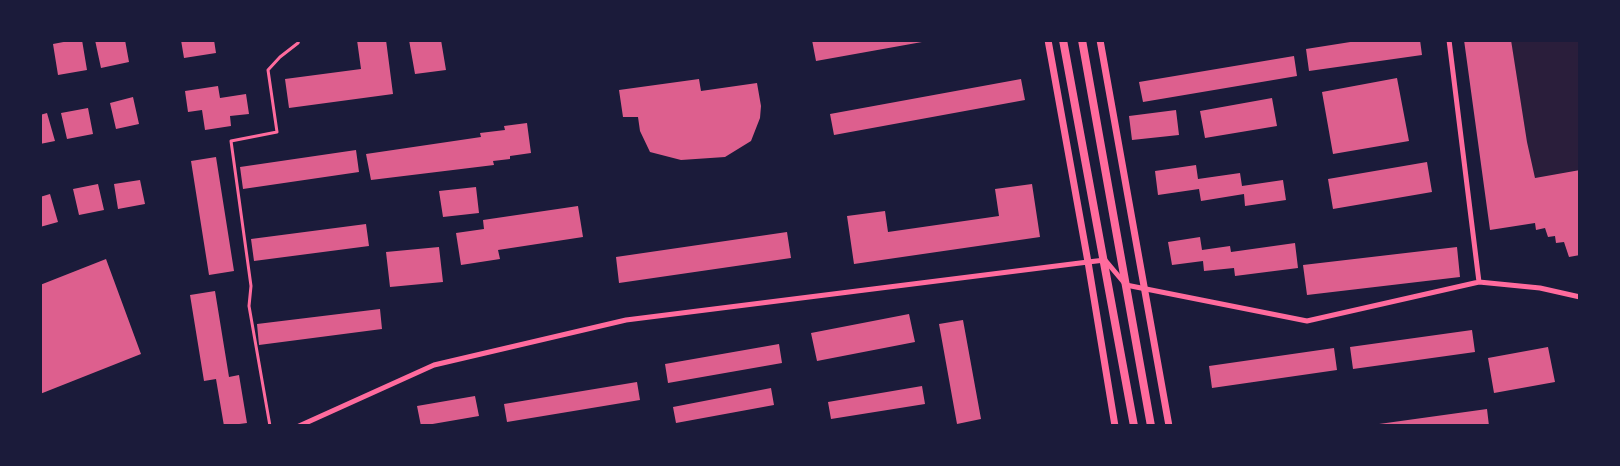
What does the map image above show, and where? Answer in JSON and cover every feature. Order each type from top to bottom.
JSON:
[{"type":"main road","points":[[1063,40],[1134,426]]},
{"type":"main road","points":[[1082,40],[1151,426]]},
{"type":"street","points":[[1048,40],[1089,262],[1115,426]]},
{"type":"street","points":[[1100,40],[1169,426]]},
{"type":"street","points":[[1449,40],[1479,282]]},
{"type":"street","points":[[299,426],[434,365],[626,320],[1105,260],[1126,285],[1307,321],[1479,282],[1540,288],[1580,297]]},
{"type":"lane","points":[[270,426],[249,306],[251,286],[231,141],[277,132],[268,70],[280,57],[298,44],[299,40]]},
{"type":"shaded area","points":[[1511,41],[1579,41],[1579,170],[1535,178]]},
{"type":"building","points":[[82,40],[87,70],[58,75],[53,44]]},
{"type":"building","points":[[95,40],[125,40],[129,62],[101,68]]},
{"type":"building","points":[[181,40],[214,40],[216,53],[184,58]]},
{"type":"building","points":[[357,40],[386,40],[393,94],[289,108],[285,79],[361,69]]},
{"type":"building","points":[[409,40],[441,40],[446,70],[415,74]]},
{"type":"building","points":[[812,40],[922,40],[922,42],[816,61]]},
{"type":"building","points":[[1363,40],[1420,40],[1422,55],[1309,71],[1306,49]]},
{"type":"building","points":[[1464,40],[1511,40],[1535,178],[1580,170],[1580,255],[1569,257],[1564,242],[1556,243],[1555,236],[1548,237],[1545,228],[1536,230],[1535,223],[1490,230]]},
{"type":"building","points":[[1294,56],[1297,76],[1143,102],[1139,82]]},
{"type":"building","points":[[1397,78],[1409,141],[1333,154],[1322,92]]},
{"type":"building","points":[[699,79],[701,91],[757,83],[761,106],[760,118],[751,141],[725,157],[681,160],[650,152],[640,131],[638,117],[623,117],[619,90]]},
{"type":"building","points":[[1021,79],[1025,100],[834,135],[830,114]]},
{"type":"building","points":[[218,86],[220,98],[246,94],[249,114],[230,116],[231,126],[205,130],[202,110],[188,112],[185,91]]},
{"type":"building","points":[[133,97],[139,124],[116,129],[110,103]]},
{"type":"building","points":[[1272,98],[1277,126],[1205,138],[1200,111]]},
{"type":"building","points":[[88,108],[93,134],[67,139],[61,113]]},
{"type":"building","points":[[1176,110],[1179,135],[1132,140],[1129,116]]},
{"type":"building","points":[[47,113],[55,141],[40,144],[40,115]]},
{"type":"building","points":[[527,123],[531,153],[493,161],[494,165],[371,180],[366,154],[481,137],[480,133],[505,130],[504,126]]},
{"type":"building","points":[[356,150],[359,172],[243,189],[240,167]]},
{"type":"building","points":[[216,157],[234,271],[209,275],[191,161]]},
{"type":"building","points":[[1427,162],[1432,192],[1333,209],[1328,179]]},
{"type":"building","points":[[1196,165],[1198,179],[1240,173],[1242,186],[1283,180],[1286,200],[1245,206],[1244,194],[1201,201],[1199,189],[1158,195],[1155,171]]},
{"type":"building","points":[[140,180],[145,204],[118,209],[114,184]]},
{"type":"building","points":[[98,184],[104,210],[79,215],[73,189]]},
{"type":"building","points":[[1032,184],[1040,237],[854,264],[847,216],[885,211],[888,232],[999,216],[995,189]]},
{"type":"building","points":[[476,187],[479,213],[443,217],[439,191]]},
{"type":"building","points":[[50,194],[58,222],[40,227],[40,197]]},
{"type":"building","points":[[578,206],[583,237],[498,250],[500,259],[461,265],[456,233],[484,229],[483,220]]},
{"type":"building","points":[[366,224],[369,246],[254,261],[251,239]]},
{"type":"building","points":[[787,232],[791,258],[619,283],[616,257]]},
{"type":"building","points":[[1200,237],[1202,250],[1230,246],[1231,252],[1295,243],[1298,268],[1235,276],[1234,268],[1204,271],[1203,261],[1172,265],[1168,242]]},
{"type":"building","points":[[439,247],[443,282],[390,287],[386,252]]},
{"type":"building","points":[[1457,247],[1460,277],[1307,295],[1303,265]]},
{"type":"building","points":[[106,259],[141,354],[40,394],[40,285]]},
{"type":"building","points":[[215,291],[229,377],[239,375],[247,423],[224,426],[216,379],[204,381],[190,295]]},
{"type":"building","points":[[380,309],[382,329],[259,345],[257,324]]},
{"type":"building","points":[[909,314],[915,342],[817,361],[811,333]]},
{"type":"building","points":[[963,320],[981,419],[957,424],[939,324]]},
{"type":"building","points":[[1472,330],[1475,352],[1353,369],[1350,347]]},
{"type":"building","points":[[779,344],[782,363],[668,383],[665,364]]},
{"type":"building","points":[[1548,347],[1555,382],[1494,393],[1488,358]]},
{"type":"building","points":[[1334,348],[1337,370],[1212,388],[1209,366]]},
{"type":"building","points":[[637,382],[640,400],[507,422],[504,404]]},
{"type":"building","points":[[922,386],[925,404],[831,419],[828,402]]},
{"type":"building","points":[[771,388],[774,405],[676,423],[673,407]]},
{"type":"building","points":[[475,396],[479,416],[421,426],[417,406]]},
{"type":"building","points":[[1487,409],[1489,426],[1379,426],[1379,424]]}]
